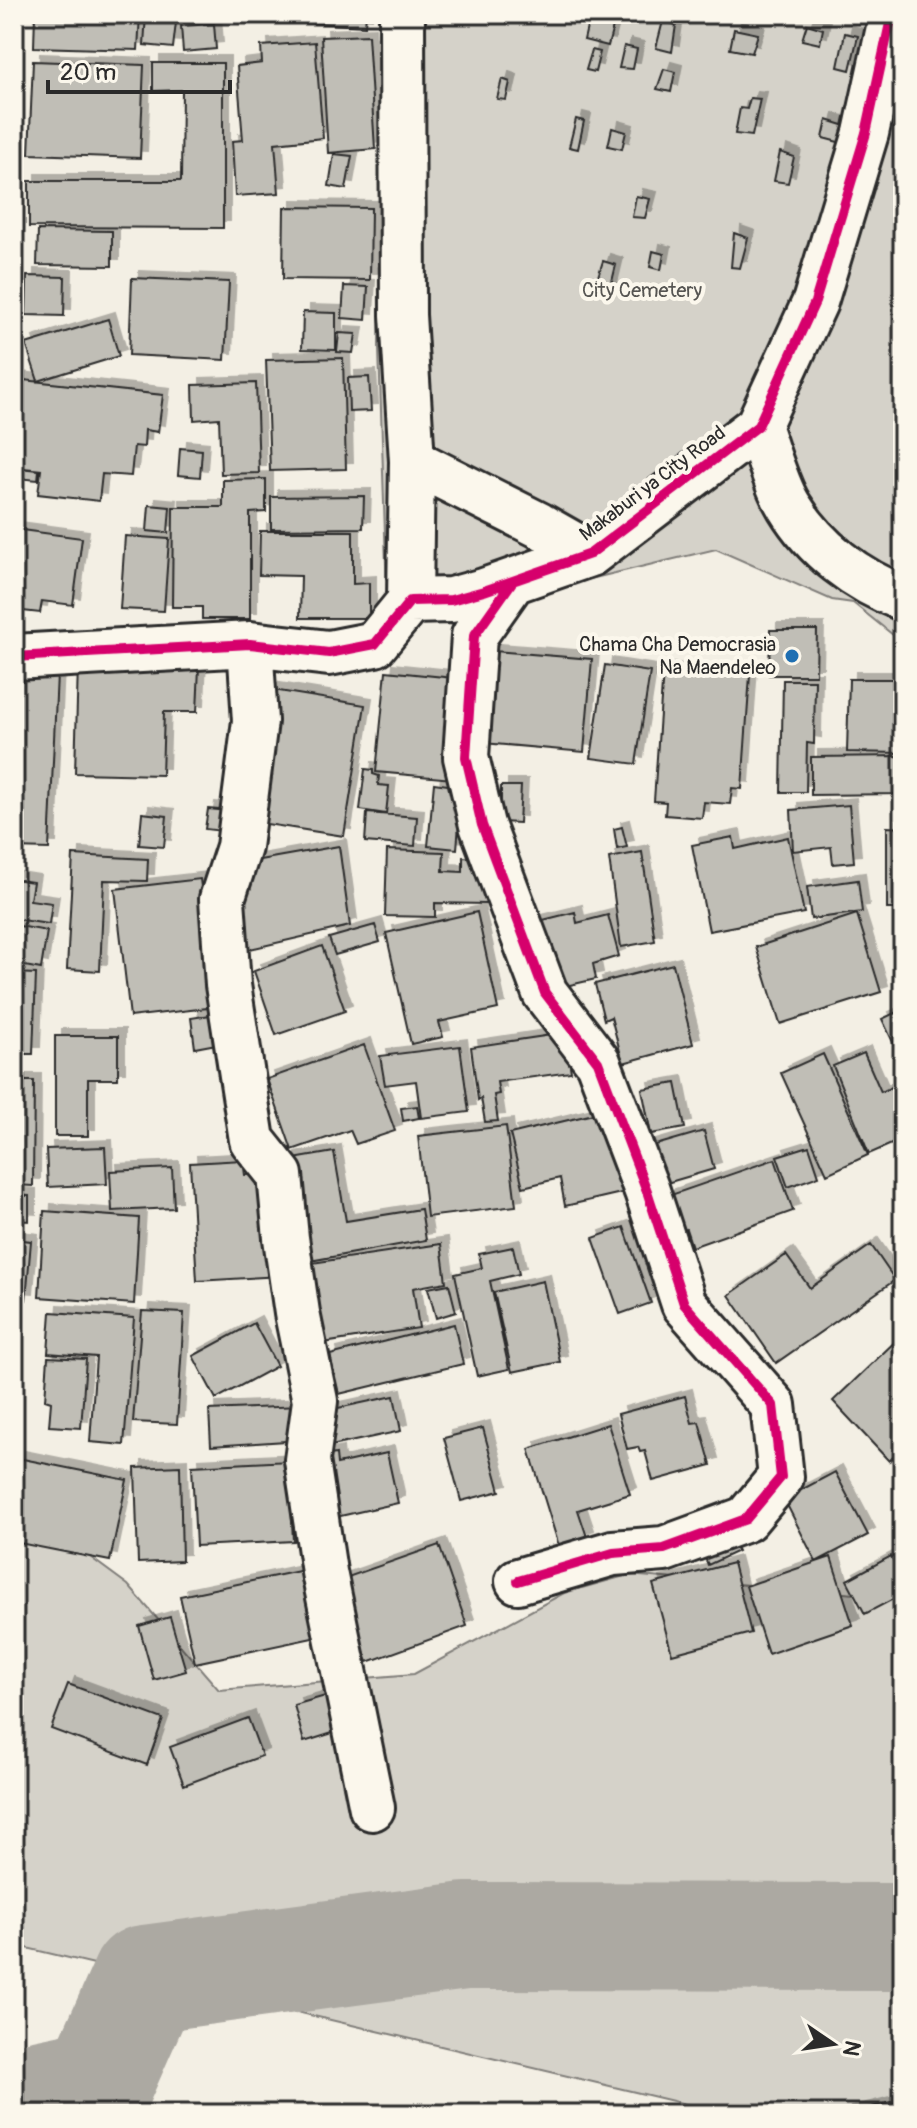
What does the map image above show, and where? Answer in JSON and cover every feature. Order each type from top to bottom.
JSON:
[{"type":"street","points":[[14,657],[250,644],[329,653],[375,644],[410,601],[412,461],[403,315],[402,14]]},
{"type":"street","name":"Makaburi ya City Road","points":[[410,601],[451,600],[590,554],[758,426],[815,302],[866,133],[892,14]]},
{"type":"street","points":[[758,426],[789,506],[830,555],[875,587],[903,598]]},
{"type":"street","points":[[412,461],[590,554]]},
{"type":"street","points":[[512,582],[474,636],[466,757],[482,825],[545,993],[598,1062],[647,1191],[684,1304],[773,1405],[781,1477],[746,1519],[664,1549],[613,1553],[518,1581]]},
{"type":"street","points":[[250,644],[255,721],[239,847],[222,899],[228,985],[252,1140],[280,1175],[297,1313],[315,1401],[307,1460],[324,1572],[372,1808]]},
{"type":"green space","name":"City Cemetery","points":[[383,14],[903,14],[903,643],[853,603],[832,600],[716,549],[388,627],[379,348]]},
{"type":"green space","points":[[14,1501],[128,1585],[219,1690],[414,1674],[564,1593],[628,1575],[903,1598],[903,2114],[728,2114],[14,1945]]},
{"type":"building","points":[[35,14],[140,14],[138,50],[34,47]]},
{"type":"building","points":[[146,14],[177,14],[173,48],[144,45]]},
{"type":"building","points":[[274,14],[366,14],[365,26],[274,21]]},
{"type":"building","points":[[590,14],[615,19],[608,46],[584,40]]},
{"type":"building","points":[[663,21],[676,25],[672,52],[656,48]]},
{"type":"building","points":[[214,24],[216,49],[183,52],[181,26]]},
{"type":"building","points":[[807,24],[823,29],[820,44],[802,40]]},
{"type":"building","points":[[734,29],[758,34],[752,53],[730,49]]},
{"type":"building","points":[[845,33],[858,36],[850,70],[838,67]]},
{"type":"building","points":[[368,35],[375,149],[328,153],[321,37]]},
{"type":"building","points":[[315,42],[323,138],[275,143],[279,193],[235,196],[232,141],[243,140],[237,66],[262,63],[261,46]]},
{"type":"building","points":[[624,46],[637,49],[633,69],[619,68]]},
{"type":"building","points":[[592,50],[600,52],[595,72],[586,70]]},
{"type":"building","points":[[33,61],[144,65],[140,158],[29,154]]},
{"type":"building","points":[[153,63],[223,63],[223,228],[29,227],[29,181],[181,181],[182,90],[153,91]]},
{"type":"building","points":[[664,69],[675,72],[671,92],[657,89]]},
{"type":"building","points":[[502,79],[510,82],[506,100],[497,99]]},
{"type":"building","points":[[750,98],[760,99],[752,136],[735,134],[740,108],[747,109]]},
{"type":"building","points":[[576,119],[584,121],[578,149],[569,147]]},
{"type":"building","points":[[827,120],[846,126],[842,143],[823,138]]},
{"type":"building","points":[[612,128],[626,132],[622,149],[608,146]]},
{"type":"building","points":[[780,152],[794,157],[788,183],[774,181]]},
{"type":"building","points":[[334,154],[352,156],[346,189],[329,186]]},
{"type":"building","points":[[636,196],[650,199],[645,218],[632,217]]},
{"type":"building","points":[[284,207],[371,208],[370,280],[283,279]]},
{"type":"building","points":[[38,230],[112,231],[112,266],[37,265]]},
{"type":"building","points":[[734,233],[748,238],[740,268],[731,267]]},
{"type":"building","points":[[653,251],[664,254],[661,270],[650,267]]},
{"type":"building","points":[[603,261],[616,265],[610,290],[595,286]]},
{"type":"building","points":[[27,276],[65,277],[64,316],[26,315]]},
{"type":"building","points":[[132,278],[229,282],[225,360],[129,355]]},
{"type":"building","points":[[344,286],[368,287],[366,320],[342,318]]},
{"type":"building","points":[[303,312],[336,313],[336,350],[302,349]]},
{"type":"building","points":[[108,319],[119,356],[38,381],[26,344]]},
{"type":"building","points":[[339,333],[356,334],[353,353],[337,352]]},
{"type":"building","points":[[343,358],[346,469],[270,471],[266,360]]},
{"type":"building","points":[[369,377],[371,411],[349,412],[348,378]]},
{"type":"building","points":[[14,379],[163,395],[158,432],[145,430],[144,447],[134,446],[131,476],[102,474],[99,501],[38,494],[41,470],[14,467]]},
{"type":"building","points":[[256,383],[259,473],[221,474],[219,418],[194,420],[193,385]]},
{"type":"building","points":[[180,448],[202,450],[200,477],[178,475]]},
{"type":"building","points":[[18,468],[39,470],[38,480],[17,478]]},
{"type":"building","points":[[266,479],[266,512],[250,513],[250,619],[202,619],[202,607],[172,607],[173,507],[223,507],[223,480]]},
{"type":"building","points":[[364,496],[363,528],[271,529],[271,497]]},
{"type":"building","points":[[149,505],[170,507],[168,533],[147,531]]},
{"type":"building","points":[[14,529],[82,538],[73,605],[42,601],[40,613],[14,610]]},
{"type":"building","points":[[260,531],[353,531],[353,584],[369,583],[369,618],[300,618],[301,576],[259,575]]},
{"type":"building","points":[[125,536],[169,539],[164,611],[120,609]]},
{"type":"building","points":[[770,630],[817,630],[816,675],[769,675]]},
{"type":"building","points":[[481,650],[592,659],[584,752],[473,742]]},
{"type":"building","points":[[78,665],[199,667],[197,712],[164,712],[162,775],[75,773]]},
{"type":"building","points":[[605,665],[650,672],[636,764],[591,758]]},
{"type":"building","points":[[663,670],[750,675],[742,789],[732,788],[730,804],[704,802],[702,818],[665,815],[666,802],[654,801]]},
{"type":"building","points":[[14,671],[57,674],[49,849],[14,848]]},
{"type":"building","points":[[386,671],[463,679],[453,779],[376,772]]},
{"type":"building","points":[[849,679],[903,679],[903,753],[847,752]]},
{"type":"building","points":[[783,680],[815,680],[814,744],[807,743],[806,792],[781,792]]},
{"type":"building","points":[[267,689],[365,705],[344,836],[247,821]]},
{"type":"building","points":[[903,756],[903,794],[811,795],[811,757]]},
{"type":"building","points":[[365,769],[373,770],[373,774],[379,776],[378,785],[389,786],[386,814],[360,810]]},
{"type":"building","points":[[434,783],[462,787],[457,849],[428,846]]},
{"type":"building","points":[[501,786],[521,786],[519,823],[501,822]]},
{"type":"building","points":[[849,805],[854,862],[833,864],[831,847],[793,851],[791,810]]},
{"type":"building","points":[[208,809],[240,812],[238,833],[205,829]]},
{"type":"building","points":[[142,813],[167,816],[164,847],[139,845]]},
{"type":"building","points":[[367,813],[417,817],[415,846],[365,842]]},
{"type":"building","points":[[622,827],[627,847],[617,849],[614,829]]},
{"type":"building","points":[[887,827],[903,828],[903,909],[887,909]]},
{"type":"building","points":[[733,837],[735,849],[788,837],[804,913],[709,931],[692,845]]},
{"type":"building","points":[[339,846],[350,926],[237,952],[237,864]]},
{"type":"building","points":[[387,850],[444,852],[443,871],[463,872],[463,857],[488,859],[486,904],[435,903],[435,917],[385,916]]},
{"type":"building","points":[[642,852],[655,941],[621,947],[609,858]]},
{"type":"building","points":[[73,855],[148,859],[147,881],[104,880],[100,971],[67,969]]},
{"type":"building","points":[[14,879],[33,882],[30,900],[52,903],[49,924],[14,919]]},
{"type":"building","points":[[200,879],[216,1007],[130,1017],[115,889]]},
{"type":"building","points":[[858,880],[862,912],[811,919],[807,887]]},
{"type":"building","points":[[477,912],[498,1009],[439,1022],[443,1037],[411,1044],[386,933]]},
{"type":"building","points":[[575,912],[577,923],[608,915],[619,956],[593,964],[596,979],[548,990],[531,923]]},
{"type":"building","points":[[857,914],[881,992],[780,1024],[756,947]]},
{"type":"building","points":[[14,925],[47,931],[41,969],[14,964]]},
{"type":"building","points":[[375,925],[380,942],[335,955],[329,938]]},
{"type":"building","points":[[322,946],[345,1011],[276,1035],[254,971]]},
{"type":"building","points":[[673,964],[693,1044],[623,1063],[611,1017],[604,1020],[595,984]]},
{"type":"building","points":[[14,973],[36,974],[33,1054],[14,1054]]},
{"type":"building","points":[[903,1009],[903,1063],[882,1019]]},
{"type":"building","points":[[223,1013],[227,1042],[195,1048],[191,1018]]},
{"type":"building","points":[[565,1033],[571,1072],[497,1082],[499,1094],[494,1095],[498,1121],[485,1122],[481,1098],[478,1100],[471,1047]]},
{"type":"building","points":[[55,1036],[118,1036],[118,1079],[88,1079],[88,1136],[55,1136]]},
{"type":"building","points":[[364,1045],[395,1131],[356,1144],[350,1130],[292,1150],[267,1079]]},
{"type":"building","points":[[460,1046],[469,1112],[421,1118],[416,1081],[385,1085],[380,1056]]},
{"type":"building","points":[[864,1053],[881,1092],[903,1082],[903,1139],[869,1154],[833,1066]]},
{"type":"building","points":[[823,1054],[868,1155],[827,1174],[781,1073]]},
{"type":"building","points":[[14,1081],[34,1081],[33,1186],[14,1185]]},
{"type":"building","points":[[676,1083],[685,1128],[651,1134],[642,1089]]},
{"type":"building","points":[[417,1106],[419,1118],[403,1121],[401,1108]]},
{"type":"building","points":[[610,1110],[630,1191],[565,1206],[560,1178],[523,1187],[510,1134]]},
{"type":"building","points":[[506,1126],[516,1206],[427,1217],[418,1136]]},
{"type":"building","points":[[704,1131],[714,1169],[653,1187],[642,1149]]},
{"type":"building","points":[[809,1146],[819,1176],[788,1187],[777,1156]]},
{"type":"building","points":[[105,1147],[107,1184],[48,1187],[46,1149]]},
{"type":"building","points":[[334,1152],[346,1221],[421,1209],[426,1240],[304,1262],[282,1161]]},
{"type":"building","points":[[775,1159],[793,1211],[692,1247],[686,1229],[677,1232],[665,1197]]},
{"type":"building","points":[[243,1160],[245,1175],[275,1174],[281,1276],[197,1281],[190,1163]]},
{"type":"building","points":[[172,1168],[174,1208],[112,1211],[110,1171]]},
{"type":"building","points":[[14,1195],[29,1196],[29,1221],[14,1220]]},
{"type":"building","points":[[44,1211],[139,1218],[134,1304],[39,1297]]},
{"type":"building","points":[[624,1227],[651,1303],[620,1314],[593,1238]]},
{"type":"building","points":[[14,1239],[31,1241],[26,1300],[14,1299]]},
{"type":"building","points":[[441,1244],[446,1282],[413,1288],[419,1328],[317,1344],[305,1264]]},
{"type":"building","points":[[871,1245],[895,1280],[776,1363],[729,1295],[786,1255],[810,1288]]},
{"type":"building","points":[[513,1247],[519,1274],[490,1281],[509,1369],[477,1376],[455,1274],[482,1268],[479,1254]]},
{"type":"building","points":[[543,1281],[560,1362],[512,1372],[494,1292]]},
{"type":"building","points":[[449,1284],[456,1312],[436,1318],[428,1288]]},
{"type":"building","points":[[142,1311],[184,1313],[177,1424],[133,1422]]},
{"type":"building","points":[[51,1312],[134,1318],[124,1445],[90,1442],[96,1357],[48,1353]]},
{"type":"building","points":[[254,1323],[277,1366],[216,1399],[193,1356]]},
{"type":"building","points":[[454,1324],[463,1364],[339,1394],[330,1355]]},
{"type":"building","points":[[903,1334],[903,1448],[889,1461],[833,1401]]},
{"type":"building","points":[[48,1357],[86,1359],[81,1428],[49,1426],[51,1402],[45,1400]]},
{"type":"building","points":[[394,1396],[401,1431],[331,1446],[324,1411]]},
{"type":"building","points":[[685,1396],[692,1423],[699,1422],[711,1465],[653,1481],[645,1451],[640,1452],[638,1447],[627,1449],[618,1414]]},
{"type":"building","points":[[299,1406],[301,1440],[211,1446],[209,1410]]},
{"type":"building","points":[[608,1424],[630,1494],[578,1510],[587,1537],[559,1546],[529,1449]]},
{"type":"building","points":[[483,1428],[500,1491],[461,1501],[444,1438]]},
{"type":"building","points":[[387,1453],[398,1503],[327,1519],[314,1458],[336,1454],[337,1464]]},
{"type":"building","points":[[18,1458],[127,1480],[110,1561],[14,1542],[14,1478]]},
{"type":"building","points":[[289,1461],[293,1541],[196,1546],[192,1466]]},
{"type":"building","points":[[180,1466],[182,1561],[138,1563],[135,1468]]},
{"type":"building","points":[[835,1472],[868,1535],[816,1562],[784,1499]]},
{"type":"building","points":[[731,1538],[738,1551],[708,1565],[702,1551]]},
{"type":"building","points":[[439,1545],[467,1626],[368,1662],[339,1580]]},
{"type":"building","points":[[891,1556],[903,1579],[903,1594],[865,1614],[847,1580]]},
{"type":"building","points":[[831,1557],[853,1625],[768,1654],[746,1586]]},
{"type":"building","points":[[733,1563],[751,1633],[672,1654],[653,1584]]},
{"type":"building","points":[[309,1569],[322,1636],[195,1663],[180,1596]]},
{"type":"building","points":[[170,1617],[186,1671],[154,1680],[139,1626]]},
{"type":"building","points":[[68,1684],[163,1719],[147,1765],[51,1729]]},
{"type":"building","points":[[329,1695],[339,1731],[304,1742],[294,1705]]},
{"type":"building","points":[[248,1718],[262,1756],[184,1785],[170,1747]]},
{"type":"building","points":[[892,2102],[895,2114],[843,2114]]},
{"type":"waterway","points":[[14,2099],[100,2081],[145,1979],[465,1936],[903,1937]]},
{"type":"cycle path","points":[[14,657],[250,644],[329,653],[375,644],[410,601],[451,600],[590,554],[758,426],[815,302],[866,133],[892,14]]},
{"type":"cycle path","points":[[512,582],[474,636],[466,757],[482,825],[545,993],[598,1062],[647,1191],[684,1304],[773,1405],[781,1477],[746,1519],[664,1549],[613,1553],[518,1581]]},
{"type":"place","name":"Chama Cha Democrasia Na Maendeleo","points":[[792,656]]}]
